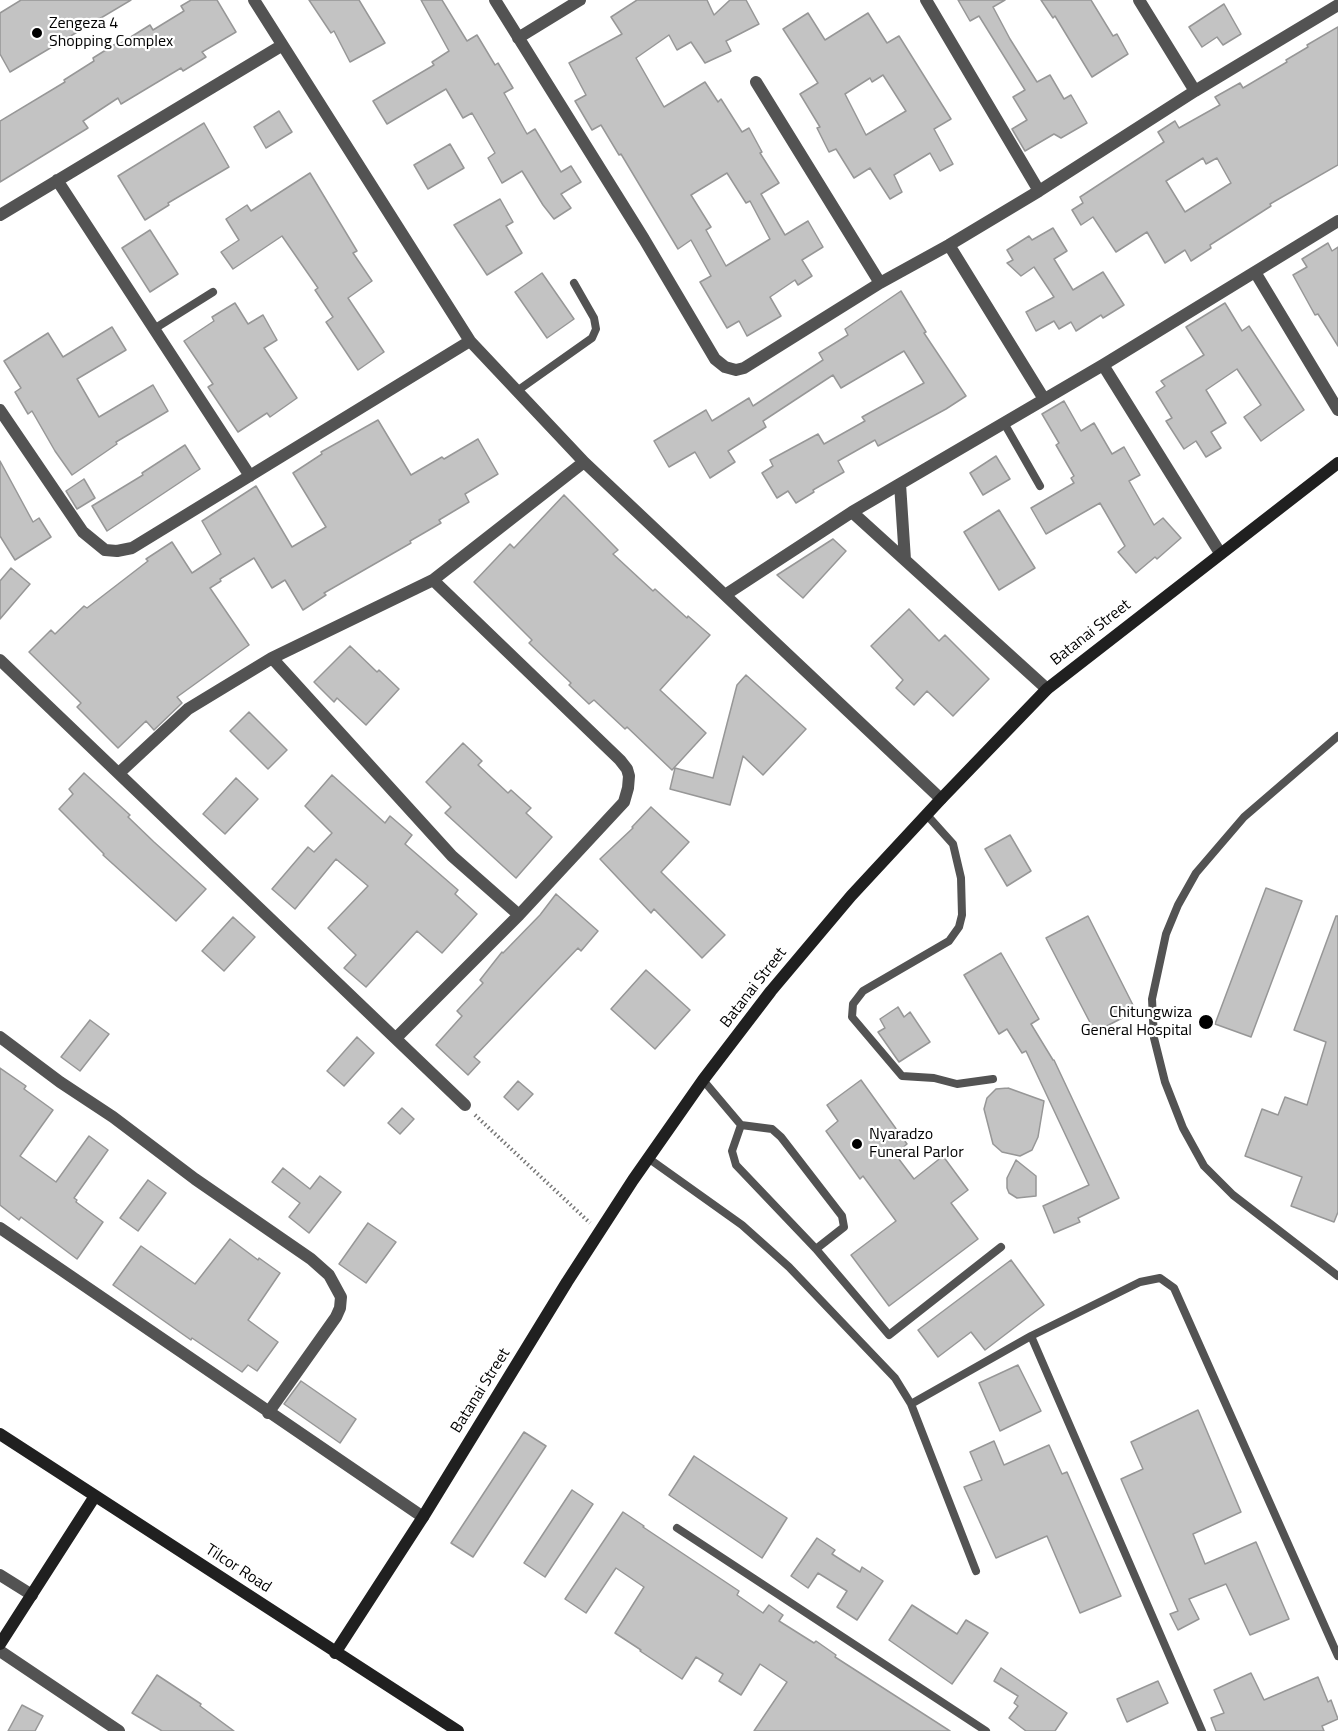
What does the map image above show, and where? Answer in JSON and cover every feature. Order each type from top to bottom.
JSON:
[{"type":"street","points":[[254,0],[281,46],[470,341],[584,462],[941,799]]},
{"type":"street","points":[[495,0],[719,363],[730,369],[744,368],[880,283],[1039,191],[1195,91],[1338,5]]},
{"type":"street","points":[[518,38],[580,0]]},
{"type":"street","points":[[926,0],[1039,191]]},
{"type":"street","points":[[1139,0],[1195,91]]},
{"type":"street","points":[[0,214],[281,46]]},
{"type":"street","points":[[756,82],[880,283]]},
{"type":"street","points":[[57,180],[250,476]]},
{"type":"street","points":[[725,595],[852,512],[1103,365],[1338,221]]},
{"type":"street","points":[[949,245],[1044,399]]},
{"type":"street","points":[[1254,272],[1338,410]]},
{"type":"street","points":[[0,410],[83,532],[105,550],[117,551],[132,548],[470,341]]},
{"type":"street","points":[[1103,365],[1220,553]]},
{"type":"street","points":[[119,773],[188,709],[272,658],[433,580],[584,462]]},
{"type":"street","name":"Batanai Street","points":[[335,1653],[648,1158],[703,1080],[778,982],[851,896],[926,814],[1047,688],[1338,463]]},
{"type":"street","points":[[900,484],[905,560]]},
{"type":"street","points":[[852,512],[1047,688]]},
{"type":"street","points":[[396,1038],[519,915],[624,802],[629,776],[620,760],[433,580]]},
{"type":"street","points":[[272,658],[452,856],[519,915]]},
{"type":"street","points":[[0,660],[465,1105]]},
{"type":"street","points":[[0,1037],[60,1082],[113,1117],[195,1179],[311,1259],[329,1275],[341,1297],[340,1308],[268,1413]]},
{"type":"street","points":[[0,1228],[423,1517]]},
{"type":"street","name":"Tilcor Road","points":[[0,1434],[458,1731]]},
{"type":"street","points":[[0,1644],[95,1496]]},
{"type":"street","points":[[0,1575],[32,1595]]},
{"type":"street","points":[[0,1651],[119,1731]]},
{"type":"lane","points":[[517,391],[592,338],[596,329],[594,318],[574,283]]},
{"type":"lane","points":[[154,329],[213,292]]},
{"type":"lane","points":[[1004,423],[1040,486]]},
{"type":"lane","points":[[1338,736],[1244,817],[1196,873],[1178,905],[1166,934],[1152,999],[1154,1038],[1166,1082],[1183,1128],[1204,1166],[1233,1195],[1338,1276]]},
{"type":"lane","points":[[926,814],[952,844],[961,878],[962,915],[959,927],[949,942],[863,991],[853,1004],[852,1017],[902,1076],[934,1078],[957,1084],[993,1079]]},
{"type":"lane","points":[[703,1080],[741,1125],[772,1129],[781,1137],[842,1216],[844,1227],[816,1249]]},
{"type":"lane","points":[[741,1125],[732,1150],[736,1165],[816,1249],[889,1335],[1001,1246]]},
{"type":"lane","points":[[648,1158],[742,1225],[789,1268],[895,1378],[911,1404],[976,1570]]},
{"type":"lane","points":[[911,1404],[1031,1336],[1140,1282],[1160,1278],[1174,1288],[1338,1656]]},
{"type":"lane","points":[[1031,1336],[1202,1731]]},
{"type":"lane","points":[[676,1528],[986,1731]]},
{"type":"path","points":[[465,1105],[600,1231]]},
{"type":"building","name":"Zengeza 4 Shopping Complex","points":[[21,0],[131,0],[10,72],[0,54],[0,13]]},
{"type":"building","points":[[191,0],[217,0],[236,32],[202,52],[206,57],[183,71],[181,68],[121,104],[118,98],[83,121],[88,128],[0,182],[0,121],[65,82],[64,80],[94,61],[93,58],[117,43],[118,45],[150,25],[153,30],[184,11],[181,6]]},
{"type":"building","points":[[309,0],[359,0],[385,43],[350,62],[334,31],[331,33]]},
{"type":"building","points":[[421,0],[442,0],[467,41],[477,35],[495,65],[498,63],[513,88],[504,93],[527,134],[535,129],[561,172],[571,166],[581,182],[561,194],[571,208],[554,219],[522,171],[502,183],[488,158],[495,153],[472,113],[463,118],[446,89],[387,124],[373,101],[434,65],[432,62],[449,51]]},
{"type":"building","points":[[637,0],[707,0],[714,15],[730,0],[746,0],[759,24],[726,41],[731,51],[705,63],[691,42],[677,50],[669,35],[636,58],[664,107],[705,82],[718,102],[721,99],[742,132],[749,128],[762,152],[760,153],[779,183],[761,194],[785,235],[808,221],[823,247],[802,260],[812,276],[798,285],[795,280],[770,297],[781,316],[747,336],[739,321],[727,328],[700,282],[711,276],[691,240],[678,249],[601,125],[592,130],[575,101],[586,95],[569,63],[622,34],[611,17]],"holes":[[[727,173],[746,203],[750,201],[770,239],[726,266],[706,230],[711,227],[691,195]]]},
{"type":"building","points":[[958,0],[1005,0],[993,7],[1037,82],[1050,75],[1064,99],[1071,95],[1087,123],[1061,138],[1054,134],[1025,151],[1012,129],[1027,120],[1013,97],[1025,90],[979,16],[970,21]]},
{"type":"building","points":[[1041,0],[1091,0],[1113,36],[1117,34],[1128,54],[1092,77],[1055,16],[1053,18]]},
{"type":"building","points":[[1224,4],[1241,34],[1223,45],[1217,37],[1202,47],[1189,27]]},
{"type":"building","points":[[808,13],[825,40],[868,13],[887,43],[899,36],[951,119],[934,129],[953,164],[940,171],[930,153],[894,175],[902,192],[890,199],[870,168],[854,178],[836,149],[829,152],[817,128],[820,127],[800,94],[818,83],[783,29]],"holes":[[[883,75],[906,111],[866,135],[845,94],[870,78],[872,82]]]},
{"type":"building","points":[[1338,27],[1338,165],[1270,204],[1271,206],[1210,245],[1211,248],[1191,261],[1185,250],[1165,263],[1147,232],[1116,252],[1093,217],[1081,225],[1072,210],[1083,203],[1080,197],[1164,142],[1158,132],[1175,121],[1179,128],[1220,105],[1215,97],[1240,83],[1243,88],[1287,62],[1286,60],[1308,47],[1307,45]],"holes":[[[1203,158],[1206,164],[1217,158],[1231,183],[1185,212],[1166,181]]]},
{"type":"building","points":[[279,111],[292,132],[266,148],[254,127]]},
{"type":"building","points":[[204,123],[229,167],[168,203],[169,205],[145,220],[118,176]]},
{"type":"building","points":[[450,144],[464,168],[428,189],[414,165]]},
{"type":"building","points":[[310,173],[357,251],[353,253],[372,281],[348,298],[384,352],[358,370],[326,322],[333,317],[315,290],[318,288],[282,236],[233,269],[221,252],[239,240],[226,219],[247,205],[251,211]]},
{"type":"building","points":[[500,199],[513,222],[506,226],[522,253],[487,275],[454,225]]},
{"type":"building","points":[[1053,228],[1067,251],[1054,259],[1073,290],[1103,272],[1124,305],[1103,318],[1101,315],[1076,331],[1071,322],[1059,329],[1054,321],[1036,331],[1026,312],[1054,297],[1034,267],[1021,276],[1007,263],[1013,260],[1007,250],[1029,236],[1032,240]]},
{"type":"building","points":[[150,230],[178,274],[150,292],[122,248]]},
{"type":"building","points":[[1328,243],[1332,251],[1338,247],[1338,346],[1318,314],[1315,315],[1293,275],[1307,267],[1302,259]]},
{"type":"building","points":[[542,273],[574,319],[547,338],[515,292]]},
{"type":"building","points":[[901,291],[926,332],[924,333],[966,396],[878,446],[875,440],[838,461],[844,472],[796,503],[788,491],[777,498],[762,473],[773,466],[770,460],[818,434],[824,444],[865,421],[862,417],[924,383],[904,351],[841,388],[833,375],[763,421],[766,427],[728,451],[735,462],[710,478],[695,452],[669,467],[654,441],[706,410],[712,421],[749,398],[753,406],[823,360],[819,353],[848,335],[845,329]]},
{"type":"building","points":[[235,303],[248,324],[263,315],[277,340],[264,348],[297,398],[270,417],[267,413],[238,432],[208,387],[213,384],[184,341],[214,321],[212,317]]},
{"type":"building","points":[[1225,303],[1242,331],[1249,326],[1304,410],[1261,441],[1244,417],[1261,405],[1237,369],[1206,390],[1226,423],[1211,432],[1221,448],[1206,457],[1196,441],[1184,449],[1166,421],[1172,418],[1156,392],[1165,386],[1161,381],[1204,355],[1186,327]]},
{"type":"building","points":[[112,327],[126,350],[77,379],[99,417],[153,385],[168,411],[116,442],[117,444],[72,475],[32,411],[28,414],[15,392],[21,388],[4,361],[48,333],[63,357]]},
{"type":"building","points":[[1064,401],[1081,431],[1094,423],[1112,454],[1124,447],[1140,475],[1129,481],[1154,525],[1163,518],[1181,538],[1157,559],[1155,557],[1136,573],[1118,552],[1125,546],[1100,503],[1046,534],[1031,508],[1074,483],[1071,478],[1074,476],[1056,445],[1059,443],[1042,414]]},
{"type":"building","points":[[378,420],[411,475],[478,439],[498,474],[465,494],[469,502],[439,520],[441,523],[324,593],[326,595],[303,610],[285,580],[272,588],[254,558],[220,579],[221,581],[210,588],[249,645],[177,697],[182,703],[154,730],[146,721],[118,748],[77,707],[81,703],[29,652],[51,630],[55,634],[84,606],[87,608],[148,561],[146,559],[172,542],[192,573],[221,554],[202,521],[256,486],[292,547],[326,527],[293,473],[322,454],[321,452]]},
{"type":"building","points":[[185,445],[200,469],[107,531],[92,506],[143,475],[142,473]]},
{"type":"building","points":[[996,456],[1010,479],[983,495],[970,473]]},
{"type":"building","points":[[0,461],[33,522],[39,518],[51,537],[15,560],[0,536]]},
{"type":"building","points":[[84,479],[95,498],[77,509],[66,491]]},
{"type":"building","points":[[564,495],[618,550],[613,554],[653,591],[655,589],[710,635],[660,690],[706,733],[672,770],[627,727],[625,729],[594,700],[589,704],[569,685],[571,683],[529,643],[532,640],[474,582],[510,544],[514,548]]},
{"type":"building","points":[[999,510],[1035,568],[999,590],[964,532]]},
{"type":"building","points":[[833,539],[846,551],[803,598],[777,575]]},
{"type":"building","points":[[11,568],[30,584],[0,619],[0,581]]},
{"type":"building","points":[[909,609],[939,641],[945,635],[989,679],[953,716],[927,691],[914,705],[896,688],[903,680],[871,646]]},
{"type":"building","points":[[350,646],[399,689],[366,725],[337,698],[334,702],[314,682]]},
{"type":"building","points":[[746,675],[806,729],[763,775],[743,756],[730,805],[670,789],[675,768],[713,778],[737,685]]},
{"type":"building","points":[[249,712],[287,750],[268,769],[230,731]]},
{"type":"building","points":[[463,743],[482,761],[478,765],[508,793],[511,790],[531,808],[526,813],[552,837],[516,878],[445,813],[451,807],[426,782]]},
{"type":"building","points":[[84,773],[206,889],[176,921],[103,855],[59,809],[73,794],[69,789]]},
{"type":"building","points":[[332,775],[385,823],[390,816],[412,835],[405,844],[458,890],[455,894],[477,914],[442,953],[417,931],[366,987],[344,968],[356,955],[328,928],[368,886],[336,859],[295,909],[272,889],[308,847],[314,852],[332,833],[305,806]]},
{"type":"building","points":[[236,778],[258,799],[225,834],[203,814]]},
{"type":"building","points":[[651,807],[689,842],[661,872],[725,935],[702,958],[654,909],[651,913],[600,859],[633,828]]},
{"type":"building","points":[[1010,835],[1031,871],[1007,886],[985,849]]},
{"type":"building","points":[[1266,888],[1302,901],[1251,1037],[1215,1024]]},
{"type":"building","points":[[556,894],[598,931],[581,951],[578,948],[474,1057],[480,1062],[468,1075],[436,1045],[462,1016],[457,1011],[483,983],[480,980],[502,952],[540,915]]},
{"type":"building","points":[[1088,916],[1136,1011],[1095,1032],[1046,938]]},
{"type":"building","points":[[1336,916],[1338,916],[1338,1212],[1334,1222],[1291,1206],[1302,1177],[1245,1156],[1262,1109],[1278,1115],[1285,1097],[1307,1105],[1326,1042],[1294,1030]]},
{"type":"building","points":[[233,917],[255,937],[224,971],[202,951]]},
{"type":"building","points":[[1001,953],[1039,1019],[1031,1024],[1054,1060],[1119,1198],[1078,1218],[1080,1222],[1054,1233],[1043,1206],[1089,1185],[1026,1051],[1022,1053],[1007,1029],[999,1034],[964,975]]},
{"type":"building","points":[[646,970],[690,1010],[655,1049],[611,1009]]},
{"type":"building","points":[[898,1007],[904,1017],[910,1012],[930,1042],[899,1062],[878,1032],[885,1028],[880,1019]]},
{"type":"building","points":[[90,1020],[109,1034],[80,1071],[61,1057]]},
{"type":"building","points":[[357,1037],[374,1053],[344,1086],[327,1071]]},
{"type":"building","points":[[0,1068],[26,1086],[24,1089],[53,1110],[20,1156],[56,1182],[89,1136],[108,1150],[74,1198],[76,1202],[103,1222],[77,1259],[21,1217],[19,1220],[0,1205]]},
{"type":"building","points":[[861,1080],[907,1144],[895,1154],[914,1179],[943,1156],[968,1190],[951,1203],[978,1239],[889,1306],[851,1255],[896,1221],[863,1176],[860,1179],[826,1131],[838,1121],[827,1105]]},
{"type":"building","points":[[518,1081],[533,1094],[518,1110],[504,1097]]},
{"type":"building","points":[[1008,1088],[1044,1101],[1038,1137],[1032,1150],[1020,1156],[1002,1152],[993,1144],[984,1109],[987,1098],[996,1089]]},
{"type":"building","points":[[402,1108],[414,1119],[400,1134],[388,1123]]},
{"type":"building","points":[[1016,1160],[1036,1176],[1036,1196],[1017,1198],[1009,1193],[1007,1178]]},
{"type":"building","points":[[283,1168],[310,1189],[320,1176],[341,1192],[309,1233],[289,1217],[300,1203],[272,1182]]},
{"type":"building","points":[[148,1180],[166,1193],[138,1231],[120,1218]]},
{"type":"building","points":[[368,1223],[396,1242],[366,1283],[339,1264]]},
{"type":"building","points":[[230,1239],[280,1273],[248,1320],[278,1342],[257,1371],[248,1365],[242,1372],[192,1338],[191,1340],[113,1285],[141,1246],[195,1284]]},
{"type":"building","points":[[1011,1260],[1044,1305],[985,1350],[971,1332],[938,1357],[918,1330]]},
{"type":"building","points":[[1018,1365],[1041,1411],[1000,1431],[979,1383]]},
{"type":"building","points":[[301,1381],[356,1419],[340,1443],[284,1404]]},
{"type":"building","points":[[1198,1410],[1241,1512],[1193,1534],[1205,1564],[1256,1542],[1289,1619],[1250,1635],[1226,1584],[1189,1599],[1199,1619],[1178,1630],[1170,1614],[1178,1611],[1121,1479],[1143,1469],[1131,1442]]},
{"type":"building","points":[[524,1432],[546,1446],[473,1557],[451,1543]]},
{"type":"building","points":[[994,1441],[1004,1465],[1049,1445],[1062,1474],[1067,1472],[1121,1596],[1080,1613],[1047,1536],[996,1558],[964,1487],[982,1480],[970,1452]]},
{"type":"building","points":[[694,1456],[787,1518],[762,1558],[669,1495]]},
{"type":"building","points":[[572,1490],[593,1504],[545,1577],[524,1563]]},
{"type":"building","points":[[623,1512],[739,1591],[737,1595],[763,1613],[769,1605],[783,1615],[779,1621],[814,1643],[816,1641],[836,1655],[835,1657],[950,1731],[754,1731],[787,1682],[760,1664],[741,1695],[719,1681],[723,1674],[696,1657],[682,1679],[640,1651],[615,1633],[644,1587],[616,1568],[586,1613],[565,1599]]},
{"type":"building","points":[[817,1538],[835,1550],[832,1554],[860,1572],[862,1567],[883,1581],[857,1620],[837,1607],[847,1591],[818,1573],[808,1588],[791,1576]]},
{"type":"building","points":[[912,1605],[957,1634],[966,1620],[988,1633],[952,1684],[889,1640]]},
{"type":"building","points":[[1001,1668],[1067,1713],[1055,1731],[1026,1731],[1009,1718],[1018,1706],[1014,1703],[1018,1696],[994,1681]]},
{"type":"building","points":[[1251,1673],[1264,1700],[1318,1677],[1328,1702],[1331,1700],[1338,1719],[1322,1726],[1324,1731],[1216,1731],[1211,1718],[1224,1713],[1214,1690]]},
{"type":"building","points":[[157,1675],[201,1704],[200,1706],[234,1731],[162,1731],[132,1713]]},
{"type":"building","points":[[1158,1681],[1168,1703],[1127,1722],[1117,1699]]},
{"type":"building","points":[[22,1705],[43,1716],[35,1731],[8,1731]]},
{"type":"place","name":"Zengeza 4 Shopping Complex","points":[[37,33]]},
{"type":"place","name":"Chitungwiza General Hospital","points":[[1206,1022]]},
{"type":"place","name":"Nyaradzo Funeral Parlor","points":[[857,1144]]}]
